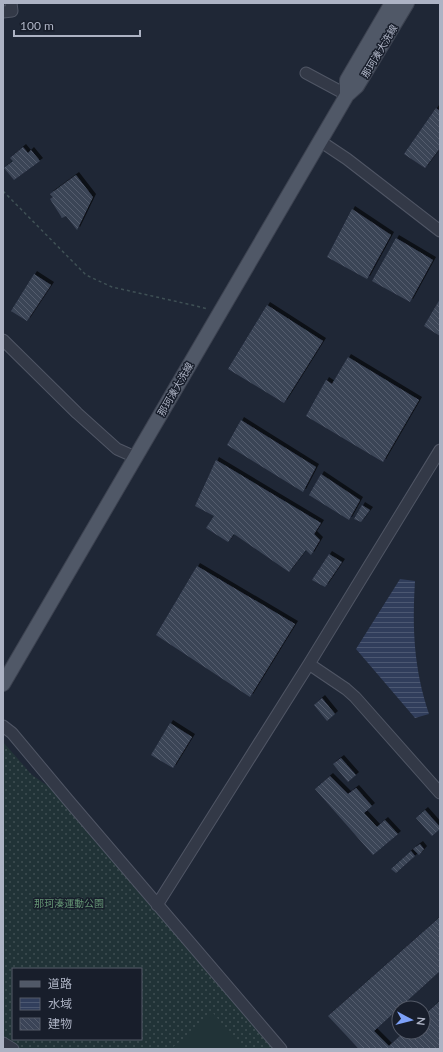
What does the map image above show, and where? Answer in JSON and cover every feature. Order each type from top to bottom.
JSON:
[{"type":"main road","name":"那珂湊大洗線","points":[[347,95],[347,80],[392,3]]},
{"type":"main road","name":"那珂湊大洗線","points":[[3,684],[347,95],[358,86],[407,3]]},
{"type":"street","points":[[3,12],[12,11],[10,3]]},
{"type":"street","points":[[306,73],[347,95]]},
{"type":"street","points":[[320,141],[347,159],[440,231]]},
{"type":"street","points":[[3,340],[76,412],[118,449],[136,457]]},
{"type":"street","points":[[157,904],[309,664],[440,450]]},
{"type":"street","points":[[309,664],[346,689],[355,697],[440,793]]},
{"type":"street","points":[[3,726],[12,733],[281,1049]]},
{"type":"street","points":[[3,1043],[13,1049]]},
{"type":"path","points":[[3,190],[86,275],[112,287],[192,305],[220,313]]},
{"type":"green space","name":"那珂湊運動公園","points":[[3,742],[32,775],[68,800],[281,1049],[3,1049]]},
{"type":"green space","points":[[213,1013],[243,1049],[171,1049]]},
{"type":"water","points":[[400,579],[415,581],[415,649],[420,681],[429,714],[415,718],[356,649]]},
{"type":"building","points":[[436,108],[440,111],[440,148],[425,168],[404,154]]},
{"type":"building","points":[[23,147],[28,153],[31,150],[40,161],[14,180],[4,168],[13,161],[10,158]]},
{"type":"building","points":[[76,175],[93,197],[77,230],[66,216],[62,218],[50,199],[53,197],[50,194]]},
{"type":"building","points":[[352,209],[391,235],[367,279],[327,257]]},
{"type":"building","points":[[396,238],[433,260],[410,302],[372,281]]},
{"type":"building","points":[[34,274],[51,285],[27,321],[11,311]]},
{"type":"building","points":[[440,299],[440,336],[424,326]]},
{"type":"building","points":[[267,305],[323,341],[284,403],[228,369]]},
{"type":"building","points":[[348,357],[419,400],[383,462],[306,416],[326,380],[332,384]]},
{"type":"building","points":[[241,420],[316,467],[303,492],[227,445]]},
{"type":"building","points":[[216,460],[321,523],[314,534],[320,540],[311,555],[306,550],[289,572],[234,534],[228,542],[206,528],[214,516],[195,506]]},
{"type":"building","points":[[321,474],[360,500],[349,520],[309,495]]},
{"type":"building","points":[[362,505],[370,510],[361,522],[354,519]]},
{"type":"building","points":[[329,554],[342,562],[325,587],[312,580]]},
{"type":"building","points":[[197,566],[295,624],[250,697],[156,635]]},
{"type":"building","points":[[322,698],[335,714],[327,721],[314,705]]},
{"type":"building","points":[[170,723],[192,737],[173,768],[151,755]]},
{"type":"building","points":[[341,758],[356,775],[348,782],[333,764]]},
{"type":"building","points":[[330,776],[348,794],[356,788],[372,806],[364,813],[377,827],[385,820],[398,834],[373,855],[315,789]]},
{"type":"building","points":[[425,810],[440,827],[440,829],[432,836],[416,818]]},
{"type":"building","points":[[420,844],[424,849],[419,855],[413,849]]},
{"type":"building","points":[[411,851],[415,856],[396,873],[391,869]]},
{"type":"building","points":[[440,917],[440,971],[408,1000],[391,1000],[391,1016],[374,1031],[389,1046],[395,1040],[431,1040],[431,1009],[440,1001],[440,1049],[359,1049],[328,1016]]}]
